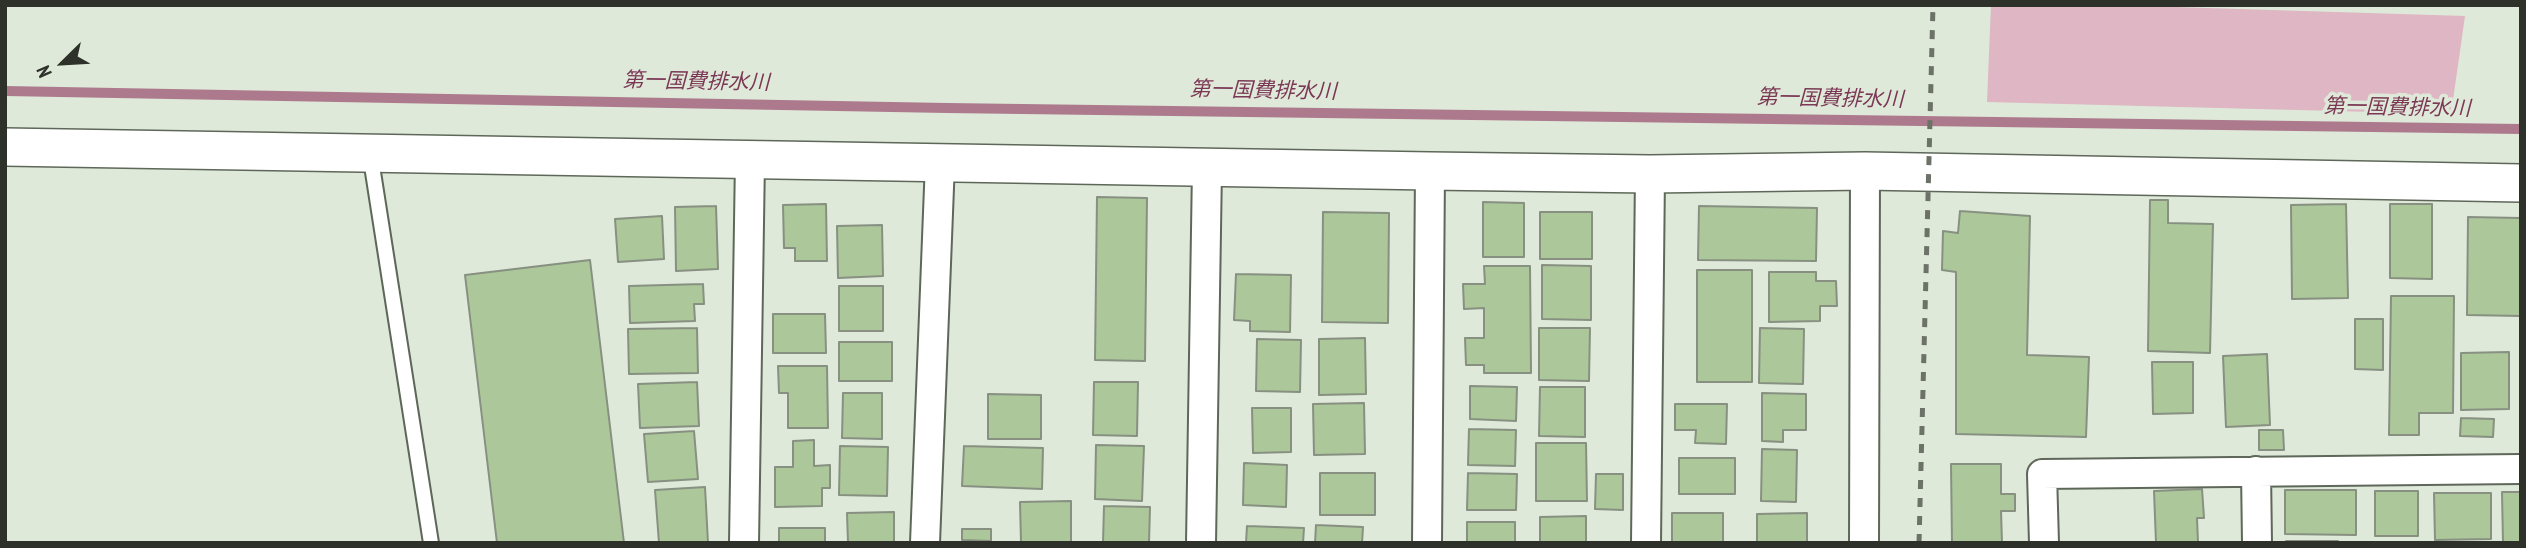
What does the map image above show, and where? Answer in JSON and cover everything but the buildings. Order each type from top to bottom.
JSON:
[{"type":"street","points":[[5,147],[1207,168],[1650,174],[1866,171],[2521,183]]},
{"type":"street","points":[[744,543],[750,159]]},
{"type":"street","points":[[925,543],[940,162]]},
{"type":"street","points":[[1201,543],[1207,168]]},
{"type":"street","points":[[1427,543],[1430,171]]},
{"type":"street","points":[[1864,543],[1866,171]]},
{"type":"street","points":[[1646,543],[1650,174]]},
{"type":"street","points":[[2044,543],[2042,474],[2521,469]]},
{"type":"street","points":[[2256,471],[2257,543]]},
{"type":"lane","points":[[370,153],[431,543]]},
{"type":"shaded area","points":[[1991,5],[2110,5],[2465,16],[2451,114],[1987,102]]},
{"type":"waterway","name":"第一国費排水川","points":[[5,91],[947,108],[2521,129]]},
{"type":"railway","points":[[1919,543],[1933,5]]}]
